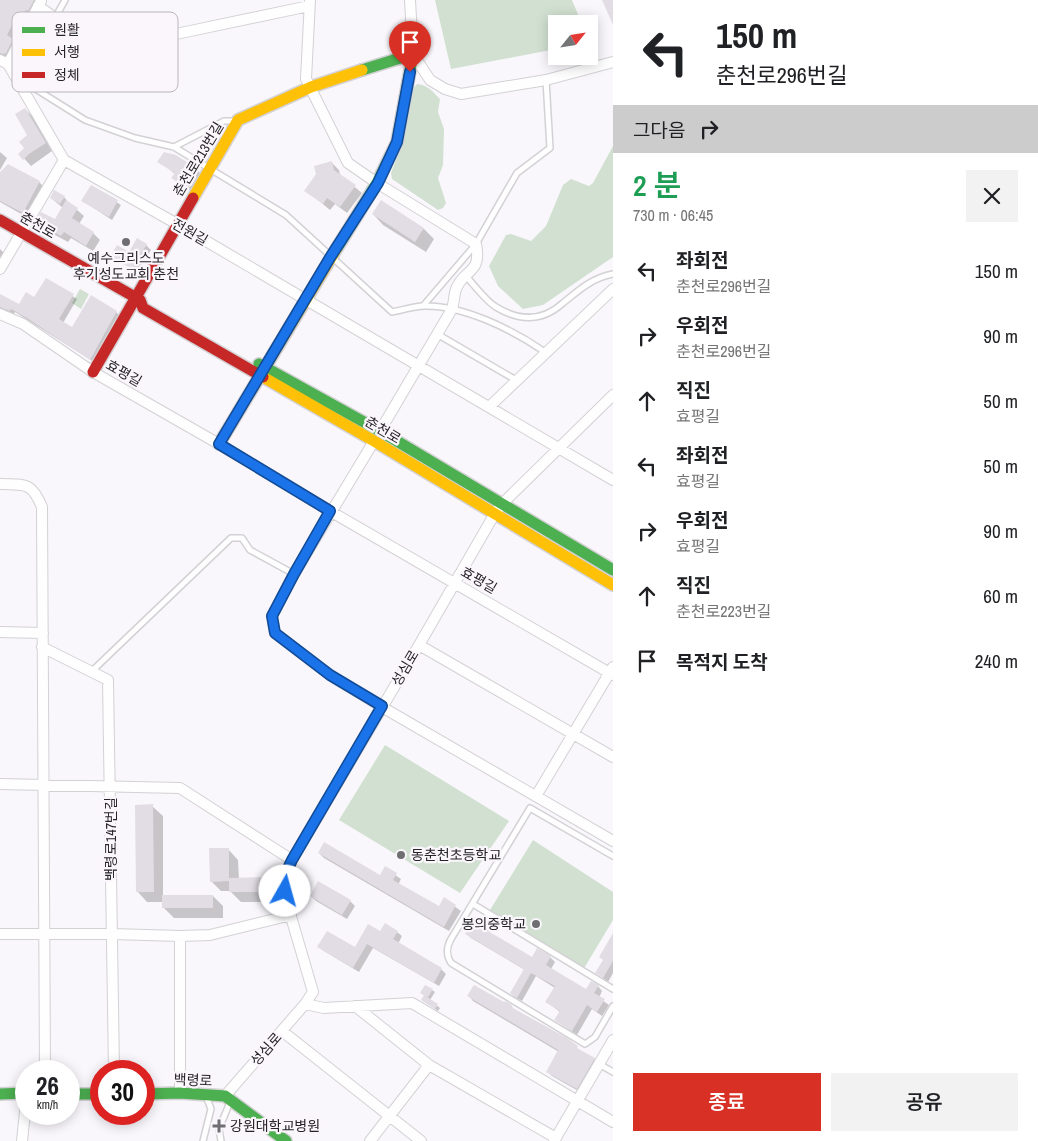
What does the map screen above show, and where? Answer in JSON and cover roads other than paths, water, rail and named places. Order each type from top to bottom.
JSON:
[{"type":"street","points":[[219,444],[331,256],[378,183],[397,142],[413,54],[410,0]]},
{"type":"street","points":[[40,3],[49,12]]},
{"type":"street","points":[[178,34],[309,3],[306,79],[348,163],[476,244],[478,253],[476,265],[456,288],[452,309],[294,574],[272,616],[275,633],[330,675],[613,841]]},
{"type":"street","points":[[12,49],[4,62],[12,73]]},
{"type":"street","points":[[413,54],[430,80],[445,89],[461,94],[546,80],[613,62]]},
{"type":"street","name":"춘천로213번길","points":[[137,299],[177,224],[238,120],[311,86],[413,54]]},
{"type":"street","points":[[0,269],[64,160],[24,92]]},
{"type":"street","name":"전원길","points":[[64,160],[177,224],[613,480]]},
{"type":"street","name":"춘천로","points":[[0,220],[137,299],[149,300],[263,372],[502,504],[613,570]]},
{"type":"street","points":[[489,407],[613,288]]},
{"type":"street","name":"효평길","points":[[93,372],[137,299]]},
{"type":"street","name":"효평길","points":[[0,314],[23,324],[93,372],[219,444],[330,511],[612,672]]},
{"type":"street","name":"성심로","points":[[228,1098],[313,992],[287,903],[283,879],[292,860],[494,514],[558,447],[613,394]]},
{"type":"street","name":"춘천로","points":[[377,436],[494,514],[613,585]]},
{"type":"street","points":[[0,484],[26,485],[36,492],[42,507],[45,1060]]},
{"type":"street","points":[[0,632],[43,633]]},
{"type":"street","points":[[419,645],[613,757]]},
{"type":"street","name":"백령로147번길","points":[[42,647],[108,680],[114,1060]]},
{"type":"street","points":[[536,796],[612,672]]},
{"type":"street","points":[[0,784],[180,788],[292,860]]},
{"type":"street","points":[[0,934],[210,935],[291,915]]},
{"type":"street","points":[[180,936],[180,1093]]},
{"type":"street","points":[[305,1004],[324,1008],[412,1003],[613,1122]]},
{"type":"street","points":[[355,1006],[429,1065],[555,1139],[613,1040]]},
{"type":"street","points":[[282,1031],[421,1141]]},
{"type":"street","points":[[370,1141],[429,1065]]},
{"type":"street","points":[[0,1094],[15,1093]]},
{"type":"street","name":"백령로","points":[[155,1094],[180,1093],[228,1098]]},
{"type":"street","points":[[228,1098],[286,1141]]},
{"type":"street","points":[[22,1141],[24,1125]]},
{"type":"lane","points":[[58,12],[65,0]]},
{"type":"lane","points":[[423,306],[476,244],[517,173],[550,148],[546,80]]},
{"type":"lane","points":[[41,92],[85,120],[135,138],[174,147],[286,216],[392,312],[423,306],[452,309],[488,320],[522,336],[545,352]]},
{"type":"lane","points":[[174,147],[224,121],[238,120]]},
{"type":"lane","points":[[466,276],[494,307],[522,319],[539,317],[562,305],[577,290],[588,283],[613,274]]},
{"type":"lane","points":[[437,334],[516,380]]},
{"type":"lane","points":[[92,671],[231,538],[242,538],[250,550],[294,574]]},
{"type":"lane","points":[[613,856],[530,808],[447,950],[451,964],[586,1044],[595,1037],[613,1006]]},
{"type":"lane","points":[[473,904],[613,989]]},
{"type":"lane","points":[[599,1064],[613,1072]]},
{"type":"lane","points":[[202,1141],[211,1109],[206,1095]]},
{"type":"lane","points":[[222,1141],[219,1129],[228,1098]]},
{"type":"place","name":"예수그리스도 후기성도교회 춘천","points":[[126,242]]},
{"type":"place","name":"동춘천초등학교","points":[[401,855]]},
{"type":"place","name":"봉의중학교","points":[[536,924]]},
{"type":"place","name":"강원대학교병원","points":[[219,1126]]}]
